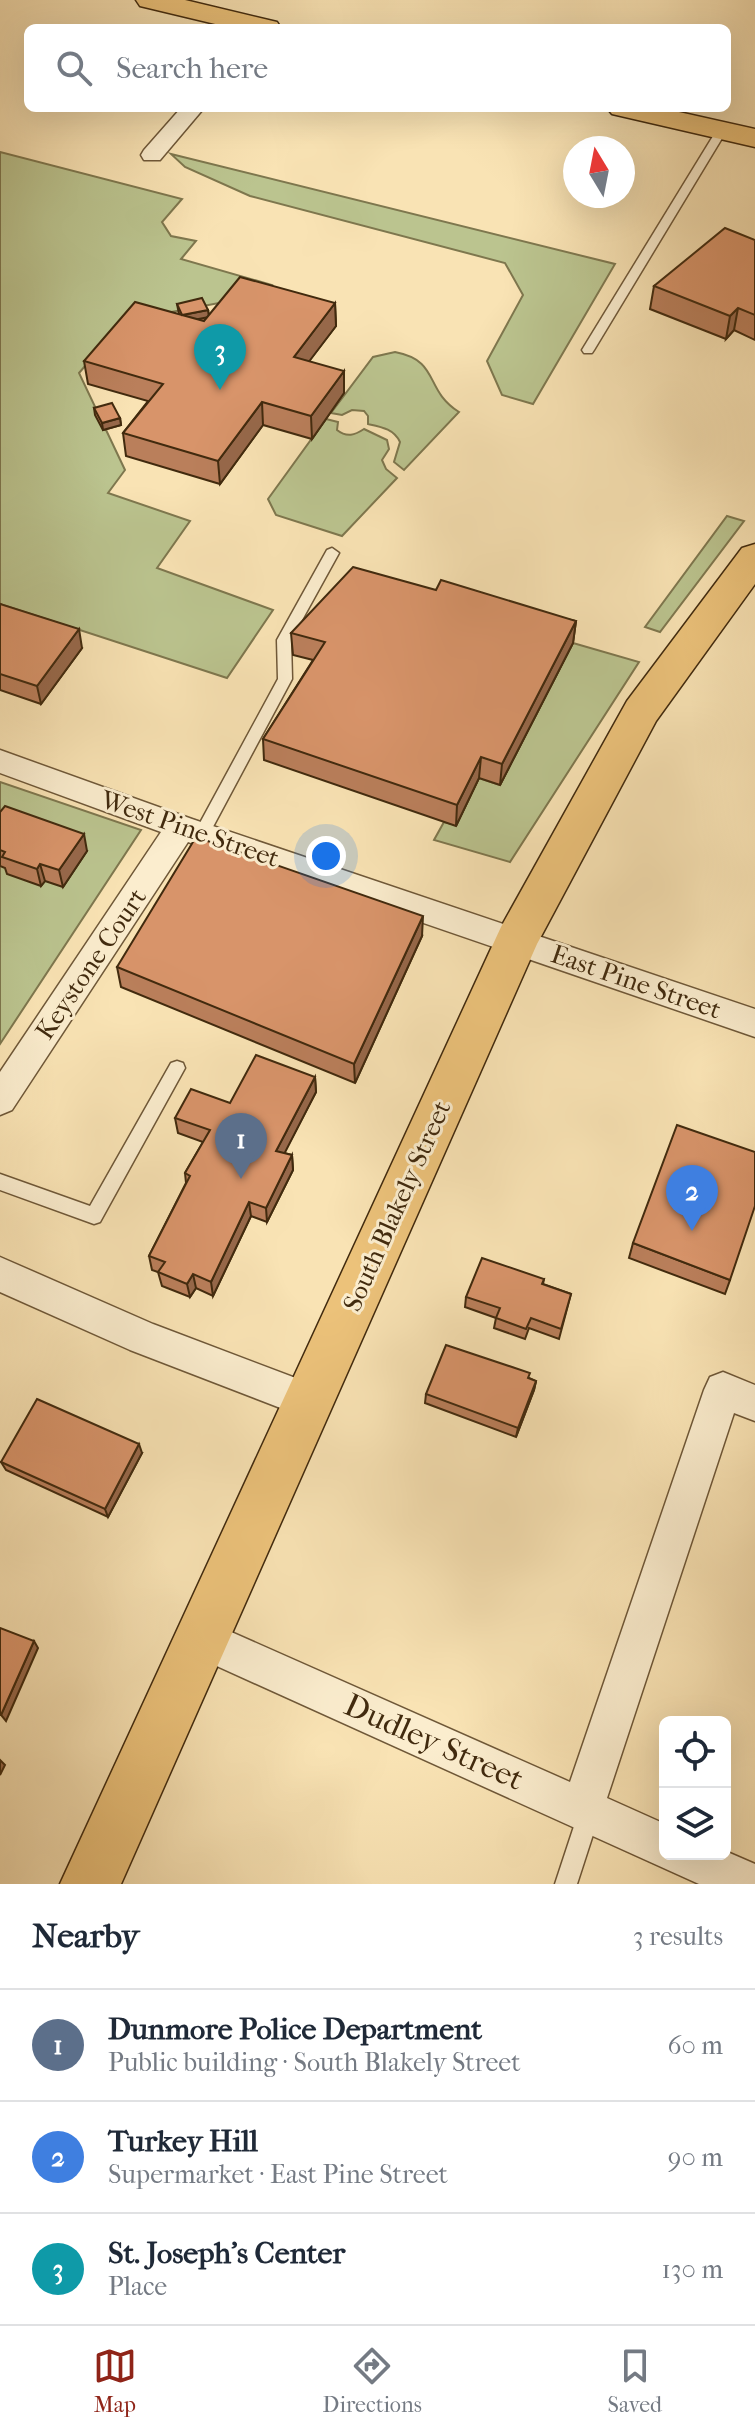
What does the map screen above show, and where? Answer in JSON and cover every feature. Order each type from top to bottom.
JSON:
[{"type":"main road","points":[[150,0],[248,24]]},
{"type":"main road","points":[[640,112],[755,138]]},
{"type":"main road","name":"South Blakely Street","points":[[90,1884],[517,940],[641,712],[755,557]]},
{"type":"street","points":[[152,155],[190,112]]},
{"type":"street","name":"West Pine Street","points":[[0,761],[192,831],[517,940]]},
{"type":"street","name":"Keystone Court","points":[[0,1100],[192,831]]},
{"type":"street","name":"East Pine Street","points":[[517,940],[755,1023]]},
{"type":"street","points":[[0,1274],[143,1338],[309,1401]]},
{"type":"street","points":[[586,1810],[723,1390],[755,1403]]},
{"type":"street","name":"Dudley Street","points":[[202,1639],[659,1843]]},
{"type":"street","points":[[695,1860],[749,1884]]},
{"type":"lane","points":[[588,350],[722,130]]},
{"type":"lane","points":[[192,831],[285,679],[284,640],[332,553]]},
{"type":"lane","points":[[0,1182],[94,1216],[177,1068]]},
{"type":"lane","points":[[566,1884],[586,1810]]},
{"type":"green space","points":[[0,152],[182,199],[162,222],[171,236],[196,241],[181,259],[272,285],[266,294],[124,321],[79,373],[125,470],[108,493],[190,521],[157,568],[273,610],[227,678],[0,604]]},
{"type":"green space","points":[[171,154],[615,264],[533,404],[502,395],[487,361],[523,295],[505,263],[250,196],[185,167]]},
{"type":"green space","points":[[395,352],[419,362],[440,394],[459,412],[404,470],[394,462],[400,442],[391,431],[368,424],[364,411],[352,410],[342,415],[331,413],[373,357]]},
{"type":"green space","points":[[326,419],[338,422],[337,430],[344,434],[354,434],[364,429],[387,440],[389,449],[382,460],[386,469],[397,478],[342,536],[276,515],[268,499]]},
{"type":"green space","points":[[727,516],[744,521],[660,632],[645,627]]},
{"type":"green space","points":[[573,643],[639,662],[510,862],[434,840],[444,822],[456,825],[479,778],[500,785]]},
{"type":"green space","points":[[0,782],[141,830],[0,1044]]},
{"type":"building","points":[[725,228],[755,240],[755,315],[738,308],[730,316],[654,286]]},
{"type":"building","points":[[240,277],[335,303],[294,357],[344,371],[311,416],[262,402],[218,461],[123,433],[163,384],[84,361],[135,302],[204,321]]},
{"type":"building","points":[[202,298],[208,310],[182,315],[177,304]]},
{"type":"building","points":[[112,403],[120,418],[102,423],[94,408]]},
{"type":"building","points":[[353,567],[436,590],[441,580],[576,621],[502,764],[481,757],[457,805],[263,739],[325,642],[291,633]]},
{"type":"building","points":[[0,604],[79,629],[37,686],[0,674]]},
{"type":"building","points":[[5,806],[84,834],[59,870],[40,864],[37,869],[2,857],[5,852],[0,850],[0,812]]},
{"type":"building","points":[[196,837],[423,916],[354,1064],[117,967]]},
{"type":"building","points":[[256,1055],[315,1077],[276,1151],[292,1155],[266,1208],[249,1202],[211,1282],[193,1274],[187,1284],[158,1272],[165,1262],[149,1256],[190,1176],[185,1173],[210,1130],[175,1118],[191,1089],[230,1103]]},
{"type":"building","points":[[677,1125],[755,1152],[755,1206],[730,1280],[633,1243]]},
{"type":"building","points":[[482,1258],[544,1279],[542,1284],[571,1294],[561,1329],[531,1318],[526,1329],[496,1318],[500,1308],[466,1297]]},
{"type":"building","points":[[446,1345],[530,1373],[528,1378],[536,1381],[518,1428],[426,1394]]},
{"type":"building","points":[[37,1399],[139,1444],[105,1509],[1,1462]]},
{"type":"building","points":[[0,1628],[34,1641],[1,1715],[0,1715]]},
{"type":"place","name":"St. Joseph's Center","points":[[220,390]]},
{"type":"place","name":"Dunmore Police Department","points":[[241,1179]]},
{"type":"place","name":"Turkey Hill","points":[[692,1231]]}]
